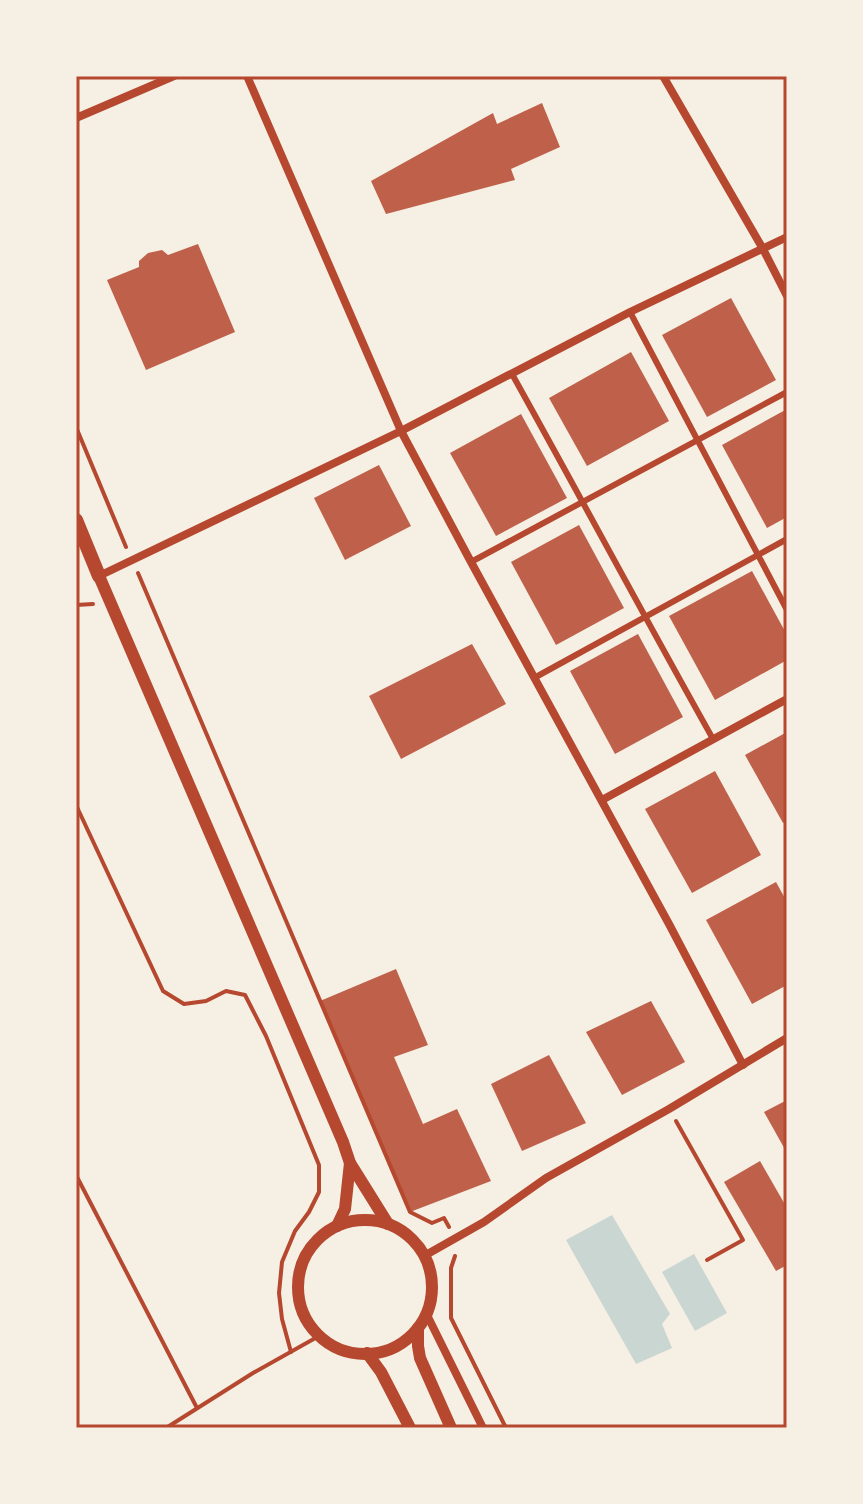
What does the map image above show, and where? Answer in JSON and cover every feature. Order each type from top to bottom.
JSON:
[{"type":"main road","points":[[76,520],[350,1163],[388,1224]]},
{"type":"main road","points":[[337,1226],[345,1209],[350,1163]]},
{"type":"main road","points":[[359,1220],[388,1224],[407,1235],[424,1256],[432,1288],[426,1313],[418,1328],[395,1346],[367,1353],[346,1351],[319,1336],[308,1321],[300,1304],[299,1276],[309,1250],[321,1236],[337,1226],[359,1220]]},
{"type":"main road","points":[[418,1328],[420,1358],[451,1428]]},
{"type":"main road","points":[[367,1353],[381,1372],[410,1428]]},
{"type":"street","points":[[76,118],[174,76]]},
{"type":"street","points":[[247,76],[401,431],[743,1065]]},
{"type":"street","points":[[663,76],[787,296]]},
{"type":"street","points":[[99,576],[401,431],[630,312],[787,237]]},
{"type":"street","points":[[630,312],[787,610]]},
{"type":"street","points":[[512,374],[713,739]]},
{"type":"street","points":[[471,562],[787,392]]},
{"type":"street","points":[[534,678],[787,539]]},
{"type":"street","points":[[602,800],[787,699]]},
{"type":"street","points":[[424,1256],[484,1222],[546,1178],[787,1038]]},
{"type":"street","points":[[426,1313],[483,1428]]},
{"type":"path","points":[[76,427],[410,1212],[432,1223],[444,1218],[447,1223]]},
{"type":"path","points":[[76,805],[163,991],[184,1004],[206,1001],[226,991],[245,995],[266,1036],[319,1165],[319,1192],[295,1231],[282,1262],[279,1293],[291,1352]]},
{"type":"path","points":[[669,1109],[743,1240],[707,1260]]},
{"type":"path","points":[[76,1175],[197,1408]]},
{"type":"path","points":[[456,1238],[460,1244],[451,1268],[451,1318],[506,1428]]},
{"type":"path","points":[[166,1428],[319,1336]]},
{"type":"shaded area","points":[[612,1215],[670,1314],[662,1324],[672,1348],[636,1364],[566,1240]]},
{"type":"shaded area","points":[[694,1254],[727,1313],[695,1331],[662,1272]]},
{"type":"building","points":[[542,103],[560,147],[511,169],[515,180],[386,214],[371,181],[493,113],[497,124]]},
{"type":"building","points":[[198,244],[235,332],[146,370],[107,280],[139,267],[139,261],[148,253],[162,250],[168,255]]},
{"type":"building","points":[[731,298],[776,380],[707,417],[662,335]]},
{"type":"building","points":[[631,352],[669,421],[587,466],[549,398]]},
{"type":"building","points":[[787,409],[787,517],[767,528],[722,445]]},
{"type":"building","points":[[521,414],[567,498],[496,536],[450,453]]},
{"type":"building","points":[[379,465],[411,526],[345,560],[314,498]]},
{"type":"building","points":[[579,525],[624,608],[556,645],[511,562]]},
{"type":"building","points":[[752,571],[787,635],[787,660],[715,700],[669,616]]},
{"type":"building","points":[[638,634],[683,717],[615,754],[570,671]]},
{"type":"building","points":[[472,644],[506,704],[401,759],[369,696]]},
{"type":"building","points":[[787,732],[787,821],[783,823],[745,755]]},
{"type":"building","points":[[715,771],[761,855],[692,893],[645,809]]},
{"type":"building","points":[[776,882],[787,902],[787,985],[752,1004],[706,920]]},
{"type":"building","points":[[396,969],[428,1045],[394,1057],[423,1124],[457,1109],[491,1181],[410,1212],[320,1001]]},
{"type":"building","points":[[651,1001],[685,1062],[622,1095],[586,1032]]},
{"type":"building","points":[[549,1055],[586,1123],[522,1151],[491,1084]]},
{"type":"building","points":[[787,1100],[787,1153],[764,1112]]},
{"type":"building","points":[[760,1161],[787,1208],[787,1265],[776,1271],[724,1182]]}]
